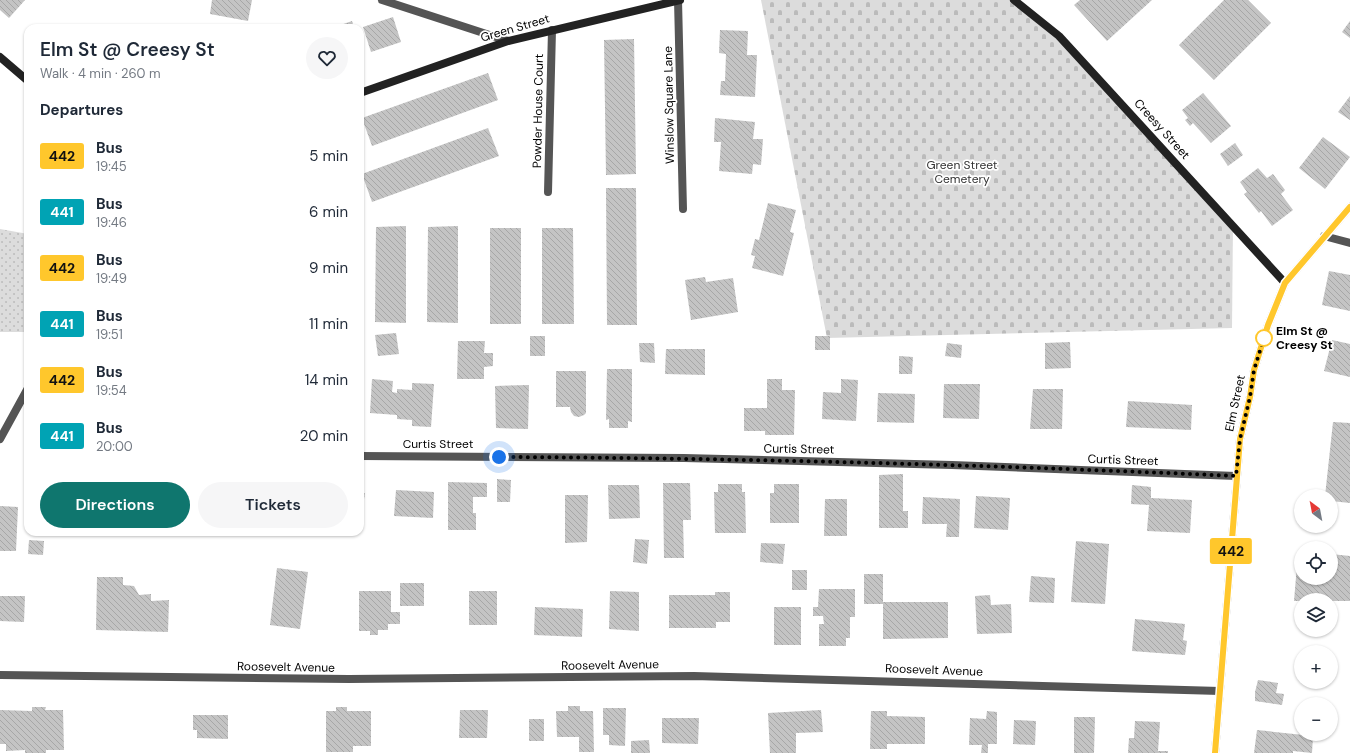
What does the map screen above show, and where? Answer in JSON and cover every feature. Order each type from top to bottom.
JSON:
[{"type":"main road","name":"Green Street","points":[[364,92],[508,41],[679,0]]},
{"type":"main road","name":"Creesy Street","points":[[1014,0],[1059,36],[1285,283]]},
{"type":"main road","points":[[0,57],[24,77]]},
{"type":"main road","name":"Elm Street","points":[[1215,753],[1236,476],[1240,439],[1250,397],[1254,370],[1268,325],[1285,283],[1350,207]]},
{"type":"street","points":[[382,0],[508,41]]},
{"type":"street","name":"Winslow Square Lane","points":[[679,0],[683,209]]},
{"type":"street","name":"Powder House Court","points":[[548,192],[552,30]]},
{"type":"street","points":[[1324,236],[1350,244]]},
{"type":"street","points":[[0,439],[24,395]]},
{"type":"street","name":"Curtis Street","points":[[364,456],[732,460],[952,465],[1236,476]]},
{"type":"street","name":"Roosevelt Avenue","points":[[0,675],[350,679],[694,676],[1220,691]]},
{"type":"green space","name":"Green Street Cemetery","points":[[761,0],[1013,0],[1063,41],[1233,225],[1232,328],[827,338]]},
{"type":"green space","points":[[0,229],[24,233],[24,332],[0,332]]},
{"type":"building","points":[[0,0],[25,0],[9,18],[0,10]]},
{"type":"building","points":[[212,0],[252,0],[248,21],[210,14]]},
{"type":"building","points":[[1080,0],[1152,0],[1107,41],[1074,5]]},
{"type":"building","points":[[1224,0],[1248,0],[1271,23],[1214,80],[1179,45]]},
{"type":"building","points":[[393,17],[401,42],[371,52],[364,27]]},
{"type":"building","points":[[352,21],[353,24],[343,24]]},
{"type":"building","points":[[1350,21],[1350,38],[1342,32]]},
{"type":"building","points":[[720,30],[748,31],[747,55],[757,55],[755,97],[720,95],[721,81],[725,81],[726,54],[719,53]]},
{"type":"building","points":[[634,39],[636,174],[606,175],[604,40]]},
{"type":"building","points":[[488,73],[498,100],[372,146],[364,124],[364,117]]},
{"type":"building","points":[[1203,93],[1231,126],[1211,143],[1193,123],[1190,126],[1185,120],[1188,118],[1182,110]]},
{"type":"building","points":[[1350,96],[1350,120],[1338,112]]},
{"type":"building","points":[[715,118],[755,122],[753,139],[763,139],[761,165],[753,164],[752,174],[719,171],[721,142],[714,142]]},
{"type":"building","points":[[488,128],[499,156],[372,202],[364,180],[364,173]]},
{"type":"building","points":[[1323,137],[1350,157],[1325,189],[1299,168]]},
{"type":"building","points":[[1235,143],[1243,155],[1228,166],[1220,154]]},
{"type":"building","points":[[1258,168],[1267,178],[1273,174],[1285,190],[1281,194],[1293,210],[1272,226],[1261,211],[1259,213],[1244,194],[1247,192],[1240,182]]},
{"type":"building","points":[[606,188],[636,188],[637,325],[607,325]]},
{"type":"building","points":[[768,203],[796,210],[790,232],[794,233],[783,276],[752,268],[755,256],[751,255],[755,239],[759,240]]},
{"type":"building","points":[[406,226],[406,323],[375,322],[376,227]]},
{"type":"building","points":[[458,226],[458,323],[427,322],[428,227]]},
{"type":"building","points":[[490,228],[521,228],[521,324],[490,324]]},
{"type":"building","points":[[542,228],[573,228],[574,324],[542,324]]},
{"type":"building","points":[[1329,271],[1350,275],[1350,311],[1322,305]]},
{"type":"building","points":[[705,277],[706,282],[733,278],[738,312],[691,320],[685,280]]},
{"type":"building","points":[[396,333],[399,354],[378,356],[375,335]]},
{"type":"building","points":[[530,336],[545,336],[545,356],[530,356]]},
{"type":"building","points":[[815,336],[830,336],[830,350],[815,350]]},
{"type":"building","points":[[1332,340],[1350,344],[1350,377],[1324,371]]},
{"type":"building","points":[[458,341],[485,341],[484,353],[493,353],[493,366],[484,367],[484,379],[457,379]]},
{"type":"building","points":[[1070,342],[1071,368],[1045,369],[1045,343]]},
{"type":"building","points":[[639,343],[654,343],[655,363],[640,362]]},
{"type":"building","points":[[947,343],[962,345],[961,358],[945,356]]},
{"type":"building","points":[[666,349],[705,349],[705,375],[665,374]]},
{"type":"building","points":[[899,356],[913,357],[912,374],[899,374]]},
{"type":"building","points":[[607,369],[632,369],[632,422],[628,421],[628,428],[609,428],[609,419],[606,420]]},
{"type":"building","points":[[556,371],[586,371],[586,413],[584,415],[579,417],[574,416],[570,407],[556,407]]},
{"type":"building","points":[[372,379],[393,381],[392,392],[397,393],[397,389],[412,390],[412,383],[434,384],[431,427],[412,426],[412,420],[397,419],[397,415],[370,413]]},
{"type":"building","points":[[767,379],[782,379],[782,390],[795,390],[794,435],[765,435],[765,431],[744,431],[744,408],[767,408]]},
{"type":"building","points":[[841,379],[858,380],[856,421],[822,419],[823,392],[841,393]]},
{"type":"building","points":[[944,384],[980,384],[979,419],[943,418]]},
{"type":"building","points":[[529,385],[528,429],[496,428],[495,386]]},
{"type":"building","points":[[1033,389],[1063,389],[1062,429],[1030,429]]},
{"type":"building","points":[[878,393],[915,394],[914,423],[877,422]]},
{"type":"building","points":[[1128,401],[1192,405],[1191,430],[1126,427]]},
{"type":"building","points":[[1333,422],[1350,423],[1350,503],[1338,502],[1338,489],[1326,489]]},
{"type":"building","points":[[903,474],[903,511],[908,511],[908,528],[879,528],[879,475]]},
{"type":"building","points":[[497,479],[511,480],[510,502],[497,502]]},
{"type":"building","points":[[448,482],[487,483],[487,497],[473,497],[473,513],[476,513],[476,530],[448,530]]},
{"type":"building","points":[[663,483],[690,483],[691,520],[683,520],[684,558],[664,558]]},
{"type":"building","points":[[718,484],[742,484],[742,492],[745,492],[746,533],[715,533],[714,492],[718,492]]},
{"type":"building","points":[[774,484],[799,484],[799,523],[770,523],[770,493],[774,493]]},
{"type":"building","points":[[608,485],[639,485],[640,518],[609,519]]},
{"type":"building","points":[[1132,485],[1151,487],[1151,498],[1192,500],[1190,533],[1147,531],[1149,505],[1131,504]]},
{"type":"building","points":[[396,490],[434,492],[433,518],[394,516]]},
{"type":"building","points":[[565,495],[588,495],[587,542],[565,543]]},
{"type":"building","points":[[976,496],[1010,498],[1008,530],[974,528]]},
{"type":"building","points":[[923,497],[960,499],[959,537],[946,537],[947,524],[922,524]]},
{"type":"building","points":[[825,499],[847,499],[847,536],[824,536]]},
{"type":"building","points":[[0,506],[18,507],[16,551],[0,551]]},
{"type":"building","points":[[635,539],[649,540],[647,564],[633,562]]},
{"type":"building","points":[[29,540],[44,541],[43,555],[28,554]]},
{"type":"building","points":[[1076,541],[1109,544],[1105,604],[1071,602]]},
{"type":"building","points":[[761,543],[785,544],[783,564],[760,562]]},
{"type":"building","points":[[1338,555],[1350,556],[1350,601],[1338,601],[1338,593],[1295,593],[1295,585],[1338,585]]},
{"type":"building","points":[[277,568],[308,572],[300,629],[270,625]]},
{"type":"building","points":[[792,570],[807,570],[807,590],[792,590]]},
{"type":"building","points":[[864,574],[883,574],[883,604],[864,604]]},
{"type":"building","points":[[1031,576],[1055,578],[1054,603],[1029,602]]},
{"type":"building","points":[[97,577],[123,577],[123,585],[134,586],[139,595],[151,594],[151,601],[169,600],[168,632],[96,630]]},
{"type":"building","points":[[400,583],[424,583],[424,606],[400,606]]},
{"type":"building","points":[[819,589],[855,589],[855,617],[850,617],[850,638],[846,638],[846,646],[819,646],[819,624],[824,624],[823,616],[813,616],[813,607],[818,607]]},
{"type":"building","points":[[359,591],[391,591],[391,612],[400,612],[400,624],[388,624],[388,630],[378,630],[378,635],[370,635],[370,631],[359,631]]},
{"type":"building","points":[[469,591],[497,591],[497,625],[469,625]]},
{"type":"building","points":[[610,591],[639,592],[639,631],[609,629]]},
{"type":"building","points":[[715,592],[730,592],[730,622],[716,622],[716,628],[669,628],[669,595],[715,595]]},
{"type":"building","points":[[990,595],[991,605],[1011,604],[1012,633],[977,634],[975,596]]},
{"type":"building","points":[[0,596],[25,596],[24,622],[0,621]]},
{"type":"building","points":[[883,602],[948,602],[948,638],[883,639]]},
{"type":"building","points":[[535,607],[583,609],[582,637],[534,635]]},
{"type":"building","points":[[774,607],[801,607],[801,645],[774,645]]},
{"type":"building","points":[[1135,619],[1185,624],[1183,640],[1187,641],[1185,655],[1132,651]]},
{"type":"building","points":[[1258,680],[1278,683],[1276,693],[1284,694],[1282,705],[1255,701],[1255,692]]},
{"type":"building","points":[[568,706],[580,706],[580,711],[593,711],[594,752],[579,752],[579,737],[557,737],[556,711],[568,711]]},
{"type":"building","points":[[32,707],[46,707],[45,710],[63,710],[64,750],[46,750],[46,753],[25,753],[25,750],[6,751],[6,744],[0,744],[0,710],[32,711]]},
{"type":"building","points":[[336,707],[347,707],[347,711],[371,711],[371,746],[353,746],[353,752],[326,752],[326,711],[336,711]]},
{"type":"building","points":[[603,708],[626,708],[625,746],[609,745],[609,735],[603,735]]},
{"type":"building","points":[[460,710],[488,710],[487,738],[459,738]]},
{"type":"building","points":[[821,710],[823,732],[796,733],[796,753],[770,753],[768,713]]},
{"type":"building","points":[[871,711],[887,711],[887,716],[925,717],[925,744],[887,744],[887,749],[870,749]]},
{"type":"building","points":[[987,711],[997,712],[997,744],[988,744],[988,753],[981,753],[982,745],[969,745],[970,718],[986,719]]},
{"type":"building","points":[[193,715],[228,715],[228,739],[197,738],[197,730],[193,730]]},
{"type":"building","points":[[1074,717],[1095,717],[1094,753],[1074,753]]},
{"type":"building","points":[[662,718],[699,718],[698,744],[662,743]]},
{"type":"building","points":[[529,719],[544,719],[544,741],[529,741]]},
{"type":"building","points":[[1014,720],[1036,721],[1035,745],[1013,744]]},
{"type":"building","points":[[1135,721],[1160,722],[1158,751],[1168,751],[1168,753],[1128,753],[1129,738],[1134,738]]},
{"type":"building","points":[[1257,730],[1294,734],[1294,741],[1313,741],[1312,753],[1293,751],[1293,753],[1254,753]]},
{"type":"building","points":[[649,740],[650,753],[631,753],[631,741]]},
{"type":"bus line","name":"442","points":[[1215,753],[1236,476],[1240,439],[1250,397],[1254,370],[1268,325],[1285,283],[1350,207]]},
{"type":"place","name":"Elm St @ Creesy St","points":[[1264,338]]},
{"type":"route","points":[[499,457],[684,458],[952,465],[1236,476],[1240,439],[1250,397],[1254,370],[1264,338]]}]
